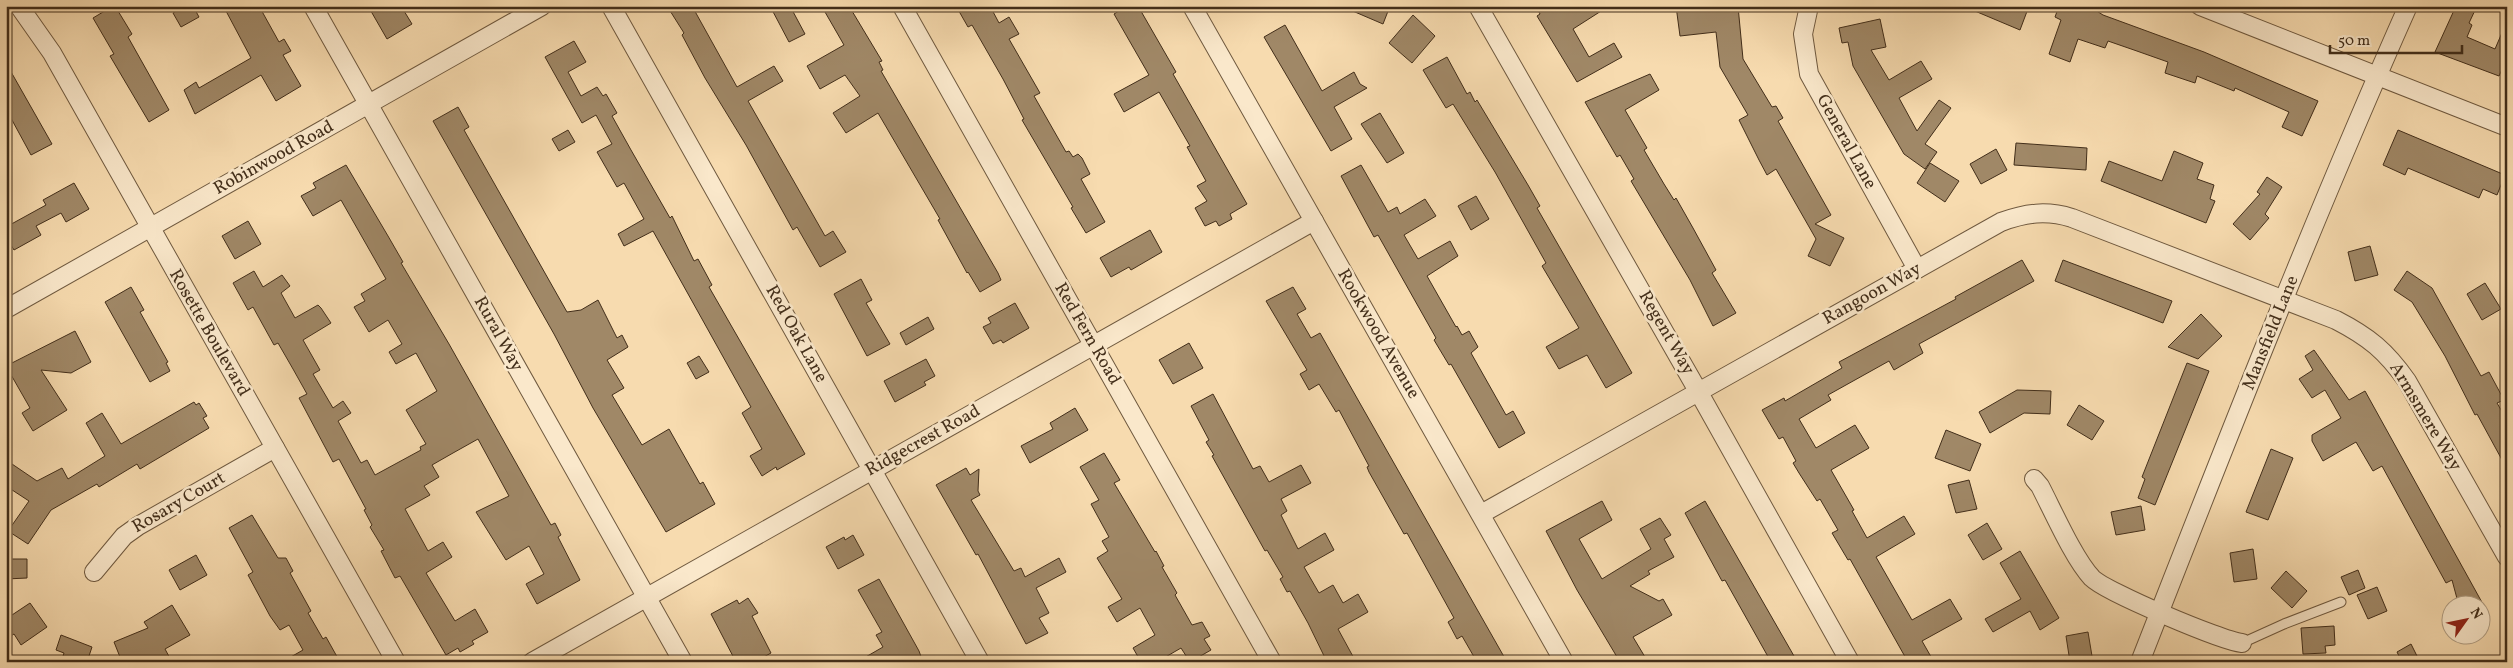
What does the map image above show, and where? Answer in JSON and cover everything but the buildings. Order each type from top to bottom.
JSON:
[{"type":"street","name":"Rosette Boulevard","points":[[19,6],[52,53],[396,662]]},
{"type":"street","name":"Rural Way","points":[[313,6],[683,662]]},
{"type":"street","name":"Robinwood Road","points":[[6,309],[542,6]]},
{"type":"street","name":"Red Oak Lane","points":[[611,6],[980,662]]},
{"type":"street","name":"Red Fern Road","points":[[902,6],[1272,662]]},
{"type":"street","name":"Rookwood Avenue","points":[[1192,6],[1564,662]]},
{"type":"street","name":"Regent Way","points":[[1478,6],[1850,662]]},
{"type":"street","name":"General Lane","points":[[1809,6],[1803,34],[1809,74],[1917,269]]},
{"type":"street","points":[[2200,6],[2507,128]]},
{"type":"street","name":"Mansfield Lane","points":[[2140,662],[2161,613],[2283,300],[2408,6]]},
{"type":"street","name":"Rangoon Way","points":[[1481,514],[2001,222],[2024,214],[2039,212],[2072,218],[2283,300]]},
{"type":"street","name":"Ridgecrest Road","points":[[532,662],[1314,221]]},
{"type":"street","name":"Armsmere Way","points":[[2283,300],[2336,320],[2363,334],[2392,359],[2407,381],[2507,557]]},
{"type":"street","name":"Rosary Court","points":[[94,572],[124,536],[138,526],[275,448]]},
{"type":"street","points":[[2034,479],[2040,486],[2092,578],[2101,586],[2161,613],[2242,643]]},
{"type":"lane","points":[[2242,643],[2341,602]]}]
